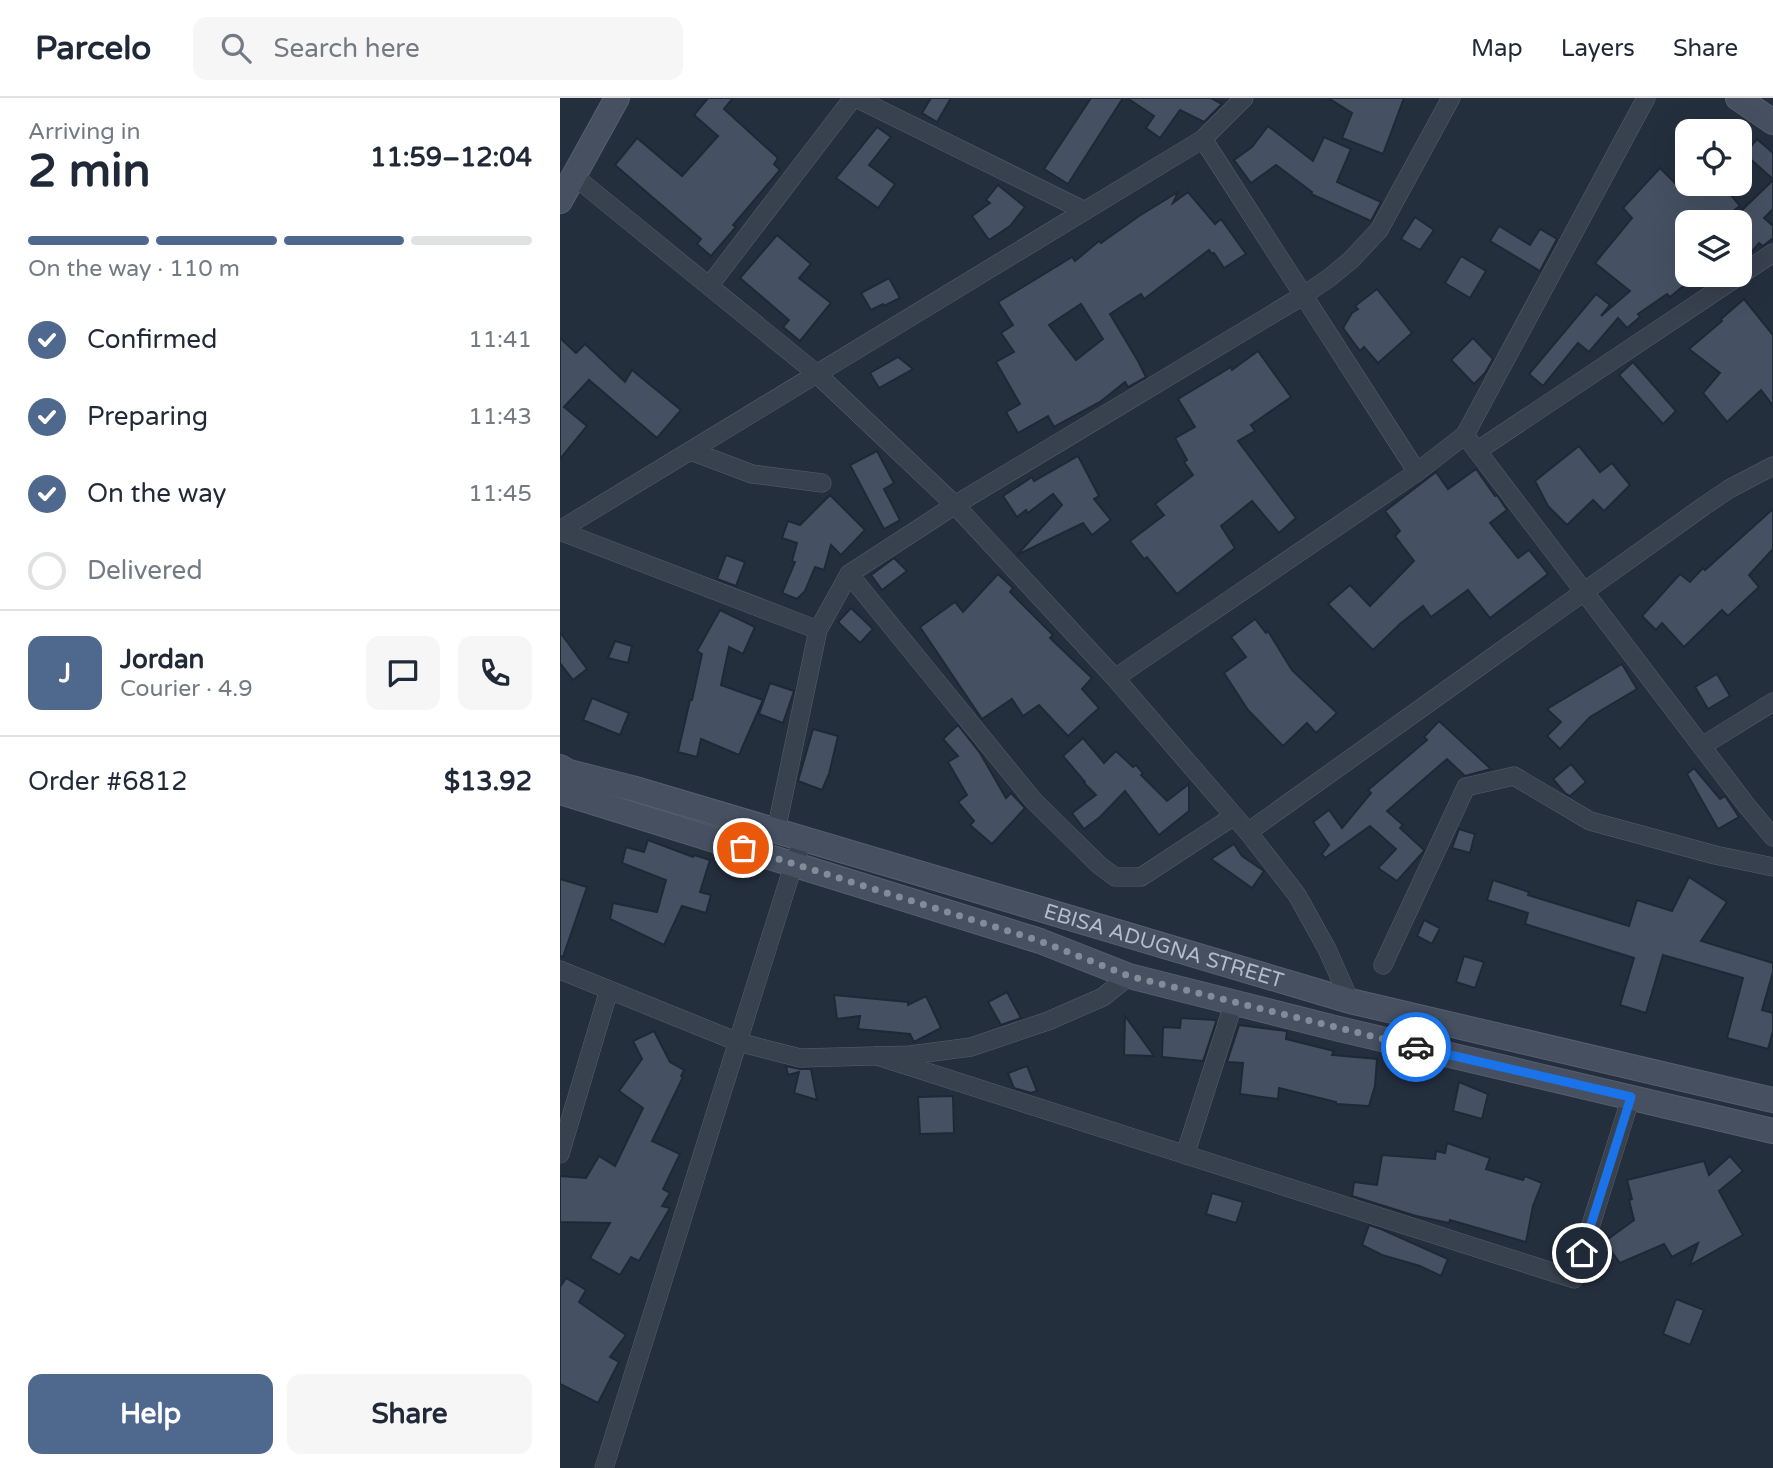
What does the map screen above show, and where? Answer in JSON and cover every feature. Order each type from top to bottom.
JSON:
[{"type":"main road","points":[[560,201],[617,98]]},
{"type":"main road","points":[[1738,98],[1773,122]]},
{"type":"main road","name":"EBISA ADUGNA STREET","points":[[560,767],[569,772],[632,788],[1350,1001],[1773,1100]]},
{"type":"main road","name":"EBISA ADUGNA STREET","points":[[560,792],[1040,941],[1129,976],[1339,1029],[1773,1130]]},
{"type":"street","points":[[709,286],[854,98],[1085,211]]},
{"type":"street","points":[[560,531],[1203,139],[1244,98]]},
{"type":"street","points":[[776,831],[818,630],[849,574],[955,505],[1329,278],[1351,260],[1379,230],[1451,98]]},
{"type":"street","points":[[1115,678],[1417,472],[1465,435],[1646,98]]},
{"type":"street","points":[[1203,139],[1417,472]]},
{"type":"street","points":[[574,176],[817,374],[955,505],[1115,678],[1248,832],[1297,895],[1327,949],[1350,1001]]},
{"type":"street","points":[[1477,450],[1773,253]]},
{"type":"street","points":[[1465,435],[1773,837]]},
{"type":"street","points":[[691,451],[751,474],[822,483]]},
{"type":"street","points":[[1248,832],[1729,489],[1773,466]]},
{"type":"street","points":[[560,531],[818,630]]},
{"type":"street","points":[[849,574],[1033,800],[1099,866],[1115,877],[1141,877],[1234,816]]},
{"type":"street","points":[[1702,746],[1773,702]]},
{"type":"street","points":[[1383,965],[1466,787],[1514,776],[1590,821],[1715,855],[1773,867]]},
{"type":"street","points":[[604,1468],[803,839]]},
{"type":"street","points":[[560,970],[738,1042],[800,1058],[910,1055],[971,1047],[1048,1020],[1102,997],[1129,976]]},
{"type":"street","points":[[560,1154],[568,1098],[609,990]]},
{"type":"street","points":[[1185,1155],[1234,1002]]},
{"type":"street","points":[[877,1056],[1574,1279],[1631,1097]]},
{"type":"building","points":[[708,98],[733,98],[724,109],[778,158],[774,164],[780,170],[733,225],[736,227],[711,256],[697,244],[701,239],[615,165],[637,138],[682,176],[718,136],[694,115]]},
{"type":"building","points":[[931,98],[951,98],[937,122],[922,113]]},
{"type":"building","points":[[1091,98],[1123,98],[1068,184],[1044,169]]},
{"type":"building","points":[[1127,98],[1211,98],[1222,104],[1204,122],[1180,110],[1160,138],[1146,128],[1154,116]]},
{"type":"building","points":[[1328,98],[1404,98],[1383,154],[1342,138],[1352,113]]},
{"type":"building","points":[[1268,126],[1313,161],[1324,137],[1351,149],[1337,182],[1381,202],[1371,221],[1311,194],[1312,192],[1276,165],[1251,183],[1234,160],[1252,147]]},
{"type":"building","points":[[877,127],[891,137],[869,165],[895,184],[878,208],[836,178]]},
{"type":"building","points":[[1757,139],[1773,153],[1773,179],[1752,161],[1752,145]]},
{"type":"building","points":[[1660,168],[1675,183],[1675,196],[1732,196],[1740,206],[1734,210],[1675,210],[1675,287],[1682,287],[1670,297],[1667,294],[1638,314],[1640,317],[1627,328],[1618,318],[1589,352],[1578,343],[1543,386],[1529,374],[1596,294],[1610,305],[1601,316],[1630,291],[1595,263],[1632,218],[1623,208]]},
{"type":"building","points":[[1773,180],[1773,209],[1764,218],[1773,226],[1773,238],[1763,246],[1759,243],[1752,251],[1752,210],[1742,210]]},
{"type":"building","points":[[998,185],[1025,207],[1010,226],[989,240],[972,216],[990,203],[986,200]]},
{"type":"building","points":[[1178,192],[1173,203],[1188,192],[1215,224],[1221,219],[1246,254],[1224,268],[1209,250],[1144,299],[1141,294],[1110,314],[1146,377],[1128,387],[1125,382],[1100,402],[1054,427],[1048,416],[1018,433],[1006,412],[1020,404],[996,362],[1014,352],[1001,333],[1013,325],[998,302],[1072,257],[1075,261],[1099,241],[1101,243]],"holes":[[[1081,304],[1103,339],[1076,360],[1049,325]]]},
{"type":"building","points":[[1415,217],[1434,230],[1420,250],[1401,239]]},
{"type":"building","points":[[1499,226],[1530,245],[1540,229],[1557,239],[1540,271],[1490,241]]},
{"type":"building","points":[[777,235],[811,264],[799,278],[831,303],[800,341],[783,327],[789,320],[740,278]]},
{"type":"building","points":[[1461,256],[1486,271],[1470,298],[1445,283]]},
{"type":"building","points":[[889,278],[900,298],[871,310],[861,293]]},
{"type":"building","points":[[1377,289],[1412,333],[1378,363],[1364,347],[1360,351],[1343,328],[1352,313],[1358,309],[1355,306]]},
{"type":"building","points":[[1744,299],[1773,335],[1773,406],[1761,390],[1727,422],[1703,393],[1720,373],[1689,349]]},
{"type":"building","points":[[560,338],[576,353],[585,344],[625,382],[632,370],[681,410],[657,438],[589,380],[564,407],[587,426],[560,459]]},
{"type":"building","points":[[1473,338],[1493,359],[1485,373],[1474,384],[1451,360]]},
{"type":"building","points":[[1258,351],[1291,397],[1251,425],[1255,431],[1238,441],[1296,518],[1279,533],[1252,501],[1221,526],[1235,548],[1177,594],[1147,557],[1144,559],[1130,541],[1164,515],[1155,504],[1193,475],[1184,462],[1187,460],[1175,438],[1195,427],[1178,399],[1231,367],[1232,370]]},
{"type":"building","points":[[898,357],[913,369],[879,388],[870,373]]},
{"type":"building","points":[[1633,362],[1676,411],[1663,424],[1619,375]]},
{"type":"building","points":[[1579,446],[1600,472],[1612,463],[1630,485],[1604,511],[1593,500],[1567,525],[1548,506],[1535,481]]},
{"type":"building","points":[[877,451],[894,483],[884,489],[900,520],[884,529],[850,465]]},
{"type":"building","points":[[1078,456],[1099,496],[1094,499],[1111,520],[1092,535],[1083,523],[1017,555],[1062,505],[1053,494],[1028,513],[1026,510],[1017,517],[1003,496],[1032,477],[1034,481]]},
{"type":"building","points":[[1476,469],[1507,510],[1490,523],[1518,558],[1529,550],[1548,574],[1490,618],[1468,590],[1431,617],[1423,606],[1373,650],[1328,604],[1350,585],[1370,606],[1414,561],[1395,536],[1400,531],[1385,511],[1436,472],[1448,489]]},
{"type":"building","points":[[830,495],[865,530],[841,555],[831,545],[824,570],[815,567],[805,591],[797,599],[782,593],[795,562],[792,561],[797,543],[782,538],[788,521],[800,525]]},
{"type":"building","points":[[1773,509],[1773,549],[1749,575],[1759,587],[1728,616],[1722,610],[1684,647],[1662,623],[1656,630],[1642,616],[1680,574],[1690,582]]},
{"type":"building","points":[[726,555],[745,562],[736,586],[717,579]]},
{"type":"building","points":[[894,558],[907,571],[882,590],[871,575]]},
{"type":"building","points":[[998,574],[1013,588],[1010,592],[1053,635],[1050,638],[1092,678],[1082,689],[1099,708],[1068,736],[1039,705],[1023,716],[1012,699],[982,719],[920,627],[955,602],[963,612]]},
{"type":"building","points":[[851,608],[873,629],[860,643],[838,622]]},
{"type":"building","points":[[720,610],[755,627],[743,654],[729,647],[721,685],[763,700],[739,755],[701,739],[697,757],[678,752],[702,654],[697,651]]},
{"type":"building","points":[[1255,619],[1266,633],[1268,631],[1292,670],[1337,713],[1316,733],[1307,723],[1283,746],[1248,710],[1224,673],[1246,657],[1231,637]]},
{"type":"building","points":[[560,632],[587,669],[573,680],[560,663]]},
{"type":"building","points":[[615,641],[632,646],[628,663],[608,658]]},
{"type":"building","points":[[1622,664],[1637,689],[1590,717],[1560,749],[1547,736],[1561,722],[1547,709]]},
{"type":"building","points":[[1717,674],[1730,696],[1708,709],[1695,687]]},
{"type":"building","points":[[770,683],[794,691],[783,723],[759,714]]},
{"type":"building","points":[[592,698],[629,713],[620,735],[583,720]]},
{"type":"building","points":[[1439,721],[1491,769],[1465,776],[1447,759],[1387,811],[1403,825],[1400,828],[1424,851],[1397,881],[1378,868],[1396,849],[1370,826],[1325,858],[1322,854],[1329,845],[1313,822],[1329,810],[1342,828],[1371,793],[1368,790],[1427,740],[1424,737]]},
{"type":"building","points":[[958,725],[980,753],[1006,798],[1011,793],[1025,808],[992,844],[970,825],[974,821],[958,802],[967,795],[948,762],[958,756],[943,739]]},
{"type":"building","points":[[813,729],[838,736],[829,774],[822,790],[798,781]]},
{"type":"building","points":[[1083,738],[1104,763],[1116,751],[1133,767],[1136,765],[1143,773],[1141,775],[1167,801],[1189,784],[1189,811],[1159,835],[1125,791],[1084,829],[1072,813],[1096,795],[1063,756]]},
{"type":"building","points":[[1571,764],[1586,782],[1570,796],[1553,779]]},
{"type":"building","points":[[1694,768],[1720,799],[1725,796],[1739,817],[1718,829],[1687,774]]},
{"type":"building","points":[[1459,829],[1475,834],[1470,853],[1452,848]]},
{"type":"building","points":[[648,840],[693,857],[694,855],[710,860],[700,892],[711,895],[706,913],[682,906],[664,945],[610,919],[613,903],[657,912],[666,880],[622,863],[626,847],[644,852]]},
{"type":"building","points":[[1234,844],[1242,856],[1264,871],[1252,888],[1211,859]]},
{"type":"building","points":[[1689,877],[1727,902],[1701,941],[1773,963],[1762,1010],[1773,1013],[1773,1031],[1768,1049],[1727,1038],[1743,978],[1663,955],[1646,1013],[1620,1005],[1634,958],[1525,924],[1528,913],[1487,900],[1493,880],[1529,892],[1528,895],[1629,926],[1637,900],[1672,911]]},
{"type":"building","points":[[560,879],[587,887],[563,957],[560,956]]},
{"type":"building","points":[[1424,920],[1440,928],[1432,944],[1417,936]]},
{"type":"building","points":[[1464,956],[1484,962],[1475,988],[1456,982]]},
{"type":"building","points":[[1007,992],[1021,1018],[1001,1025],[988,1002]]},
{"type":"building","points":[[834,995],[908,1002],[908,1005],[926,996],[941,1028],[914,1042],[910,1034],[858,1029],[860,1016],[837,1019]]},
{"type":"building","points":[[1125,1016],[1154,1056],[1124,1055]]},
{"type":"building","points":[[1181,1018],[1215,1020],[1203,1061],[1162,1057],[1163,1027],[1180,1028]]},
{"type":"building","points":[[1239,1025],[1287,1031],[1286,1039],[1334,1051],[1332,1055],[1377,1059],[1375,1086],[1369,1106],[1336,1104],[1279,1088],[1278,1099],[1240,1094],[1243,1063],[1227,1062]]},
{"type":"building","points":[[654,1031],[670,1062],[684,1070],[652,1141],[680,1154],[663,1189],[670,1193],[662,1206],[670,1208],[639,1261],[631,1257],[620,1275],[590,1258],[610,1223],[560,1222],[560,1176],[586,1178],[599,1156],[615,1166],[643,1108],[619,1091],[642,1059],[633,1041]]},
{"type":"building","points":[[786,1066],[811,1069],[817,1100],[794,1093],[799,1072],[788,1075]]},
{"type":"building","points":[[1027,1066],[1037,1091],[1031,1093],[1014,1088],[1008,1073]]},
{"type":"building","points":[[1459,1082],[1488,1094],[1482,1119],[1453,1111]]},
{"type":"building","points":[[953,1096],[954,1133],[920,1134],[918,1097]]},
{"type":"building","points":[[1447,1143],[1490,1158],[1486,1169],[1523,1180],[1525,1176],[1542,1183],[1533,1206],[1526,1242],[1450,1220],[1449,1223],[1416,1216],[1352,1196],[1354,1182],[1377,1185],[1382,1155],[1435,1159],[1436,1151],[1445,1153]]},
{"type":"building","points":[[1730,1156],[1743,1171],[1719,1191],[1743,1235],[1690,1265],[1698,1243],[1672,1257],[1664,1244],[1620,1263],[1604,1242],[1634,1220],[1627,1180],[1704,1161],[1709,1175]]},
{"type":"building","points":[[1212,1193],[1243,1202],[1236,1223],[1206,1214]]},
{"type":"building","points":[[1369,1225],[1448,1259],[1441,1276],[1362,1245]]},
{"type":"building","points":[[566,1278],[586,1290],[579,1302],[626,1335],[610,1357],[619,1362],[598,1403],[560,1384],[560,1287]]},
{"type":"building","points":[[1676,1299],[1704,1310],[1690,1345],[1663,1334]]},
{"type":"way so far","points":[[743,848],[1040,941],[1129,976],[1416,1047]]},
{"type":"route","points":[[1416,1047],[1631,1097],[1582,1253]]}]
